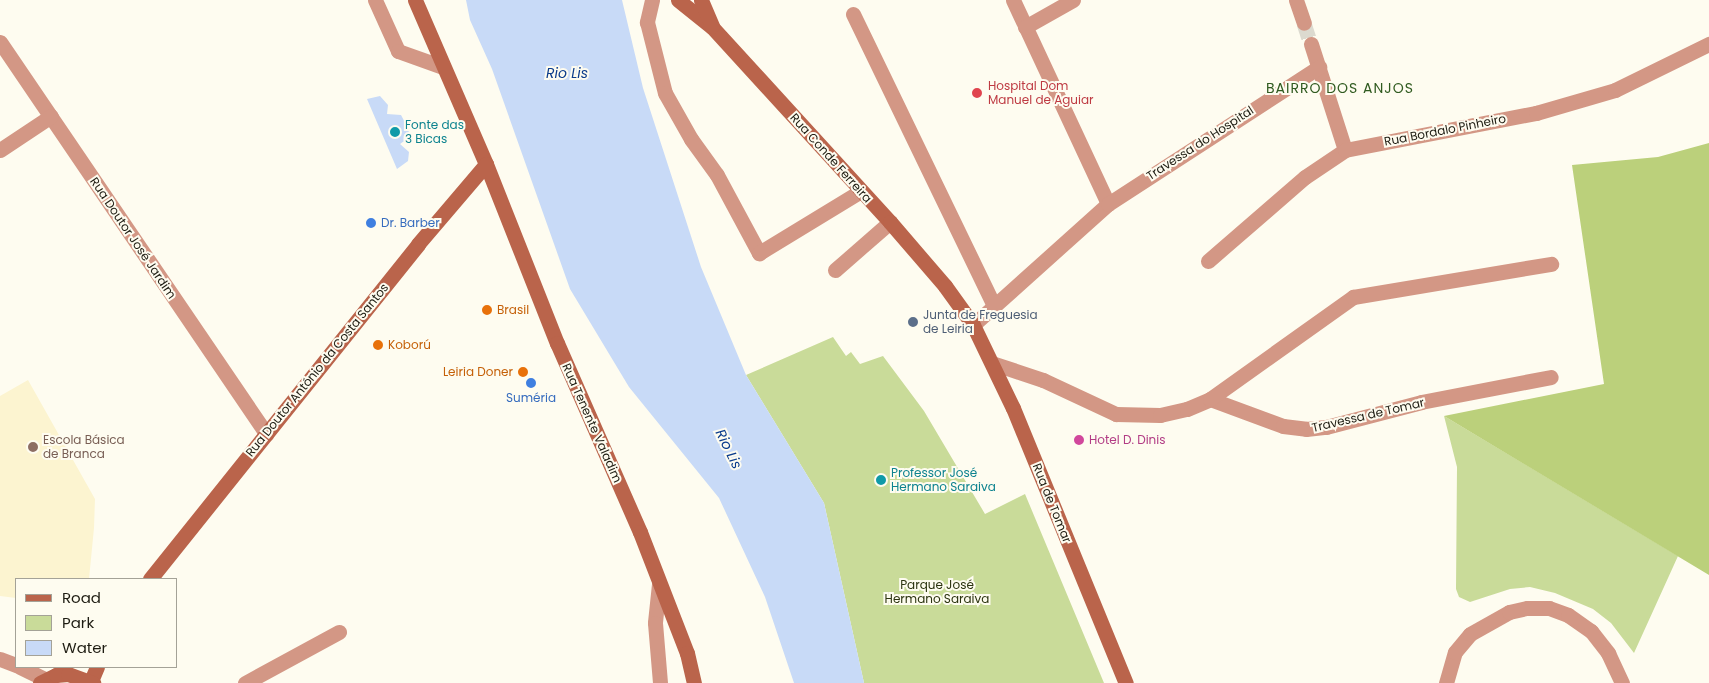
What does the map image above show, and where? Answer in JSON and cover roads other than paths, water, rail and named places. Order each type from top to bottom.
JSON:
[{"type":"street","points":[[375,0],[398,51],[443,67]]},
{"type":"street","name":"Rua Tenente Valadim","points":[[415,0],[486,164],[557,343],[687,652],[694,683]]},
{"type":"street","points":[[652,0],[647,22],[665,93],[691,139],[718,175],[759,253],[861,191]]},
{"type":"street","name":"Rua Conde Ferreira","points":[[678,0],[712,27],[890,222],[945,286],[973,326]]},
{"type":"street","points":[[701,0],[712,27]]},
{"type":"street","points":[[1012,0],[1108,204]]},
{"type":"street","points":[[1025,27],[1073,0]]},
{"type":"street","points":[[1296,0],[1304,23]]},
{"type":"street","points":[[852,14],[994,306]]},
{"type":"street","name":"Rua Doutor José Jardim","points":[[0,42],[266,434]]},
{"type":"street","points":[[1311,44],[1345,150]]},
{"type":"street","name":"Rua Bordalo Pinheiro","points":[[1208,261],[1305,177],[1345,150],[1536,113],[1615,90],[1709,44]]},
{"type":"street","name":"Travessa do Hospital","points":[[973,326],[1108,204],[1319,66]]},
{"type":"street","points":[[0,150],[51,116]]},
{"type":"street","name":"Rua Doutor António da Costa Santos","points":[[151,578],[486,164]]},
{"type":"street","points":[[835,270],[890,222]]},
{"type":"street","points":[[992,363],[1043,380],[1116,414],[1160,415],[1187,410],[1210,399],[1353,296],[1550,264]]},
{"type":"street","name":"Rua de Tomar","points":[[973,326],[992,363],[1126,683]]},
{"type":"street","name":"Travessa de Tomar","points":[[1210,399],[1283,426],[1306,429],[1326,427],[1421,402],[1551,377]]},
{"type":"street","points":[[659,584],[655,623],[660,683]]},
{"type":"street","points":[[1446,683],[1455,652],[1470,634],[1509,612],[1527,608],[1549,608],[1568,615],[1591,631],[1608,653],[1622,683]]},
{"type":"street","points":[[245,683],[339,632]]},
{"type":"street","points":[[0,659],[15,665]]},
{"type":"street","points":[[22,668],[43,681],[68,674],[92,682],[98,668]]},
{"type":"water","name":"Rio Lis","points":[[466,0],[622,0],[643,88],[701,267],[746,375],[824,503],[864,683],[794,683],[765,597],[719,498],[629,387],[570,289],[492,69],[470,20]]},
{"type":"water","name":"Fonte das 3 Bicas","points":[[380,96],[388,105],[387,114],[401,115],[409,130],[407,139],[400,144],[409,152],[408,161],[397,169],[367,99]]},
{"type":"tunnel","points":[[1304,23],[1311,44]]},
{"type":"place","name":"Hospital Dom Manuel de Aguiar","points":[[977,93]]},
{"type":"place","name":"Fonte das 3 Bicas","points":[[395,132]]},
{"type":"place","name":"Dr. Barber","points":[[371,223]]},
{"type":"place","name":"Brasil","points":[[487,310]]},
{"type":"place","name":"Junta de Freguesia de Leiria","points":[[913,322]]},
{"type":"place","name":"Koború","points":[[378,345]]},
{"type":"place","name":"Leiria Doner","points":[[523,372]]},
{"type":"place","name":"Suméria","points":[[531,383]]},
{"type":"place","name":"Hotel D. Dinis","points":[[1079,440]]},
{"type":"place","name":"Escola Básica de Branca","points":[[33,447]]},
{"type":"place","name":"Professor José Hermano Saraiva","points":[[881,480]]},
{"type":"district","name":"BAIRRO DOS ANJOS","points":[[1340,88]]},
{"type":"park label","name":"Parque José Hermano Saraiva","points":[[937,592]]}]
